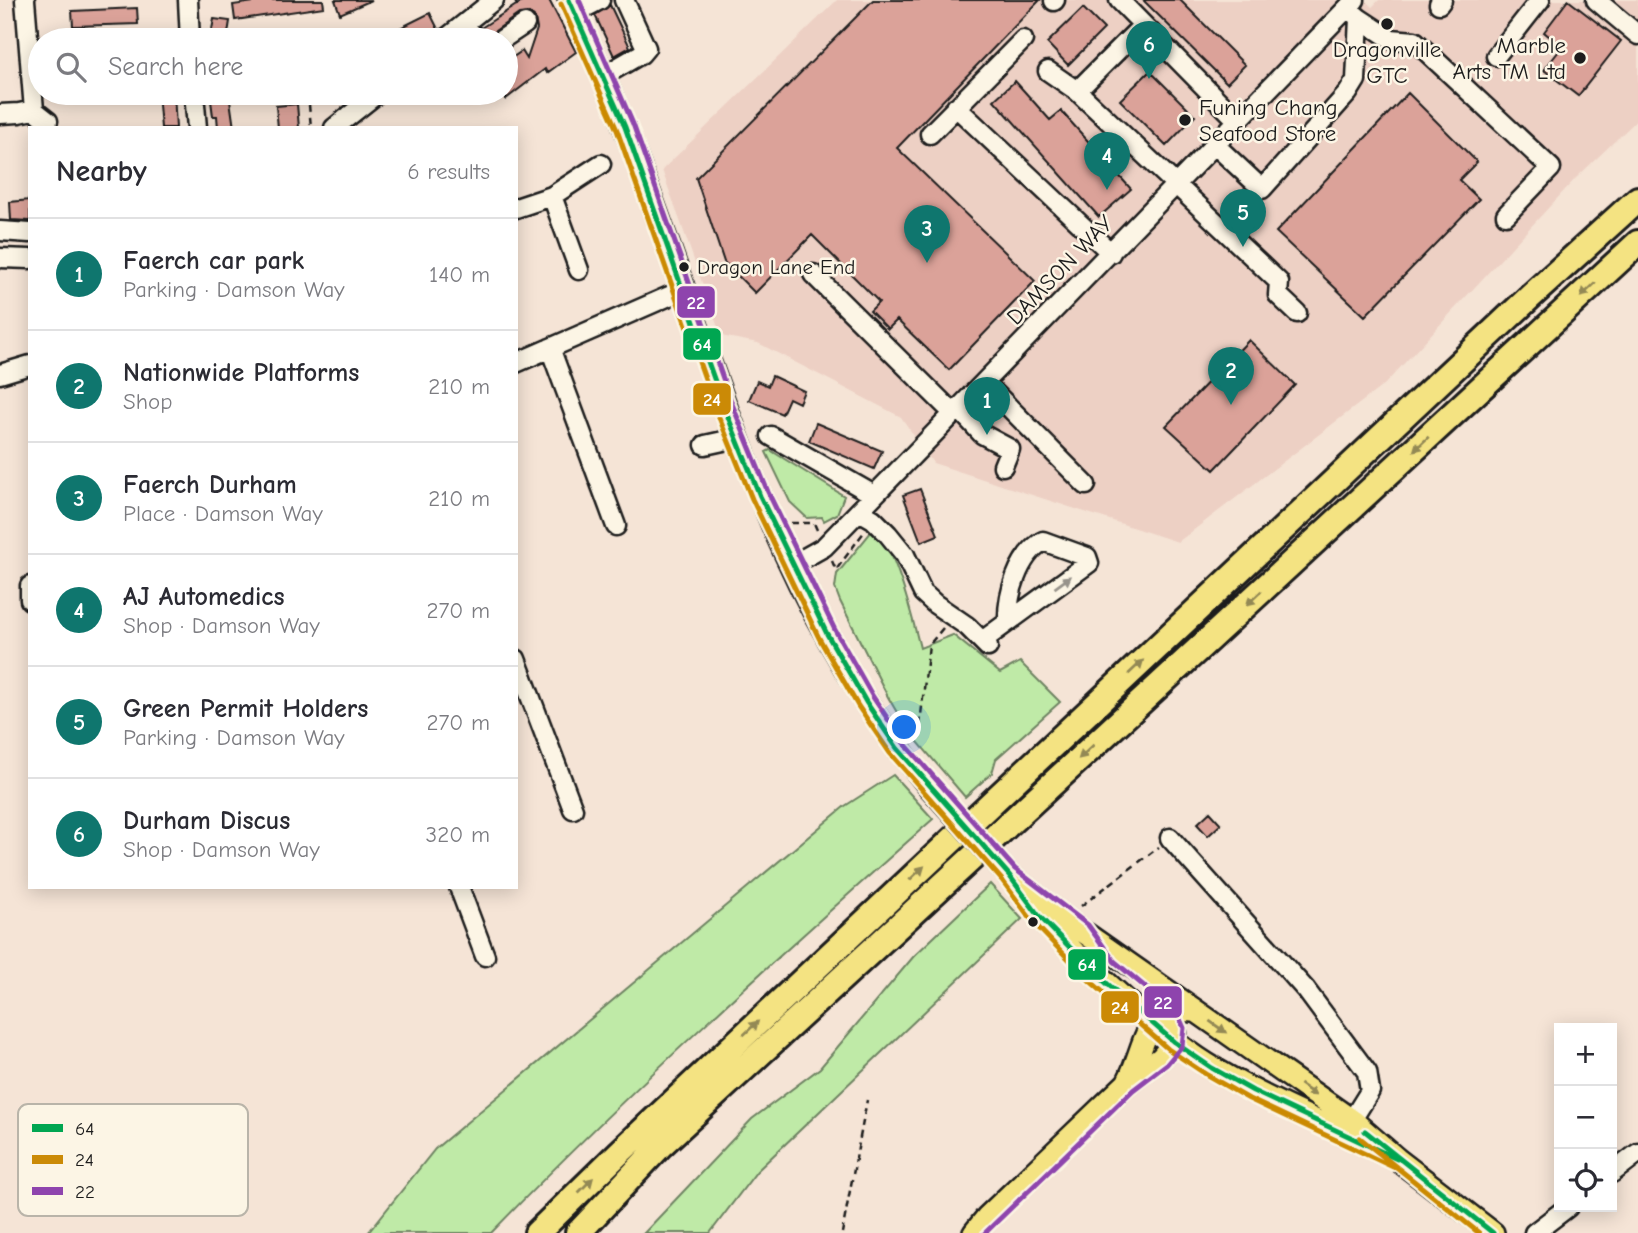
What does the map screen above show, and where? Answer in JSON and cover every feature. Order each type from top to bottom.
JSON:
[{"type":"highway","points":[[537,1233],[618,1153],[1638,199]]},
{"type":"highway","points":[[578,1233],[660,1146],[1638,243]]},
{"type":"main road","points":[[572,6],[625,127],[737,438],[792,565],[866,702],[897,748],[1009,875],[1039,916],[1095,973],[1158,1018]]},
{"type":"main road","points":[[1009,875],[1348,1127],[1397,1159],[1493,1233]]},
{"type":"main road","points":[[1074,924],[1108,967],[1158,1018],[1174,1042],[1253,1091],[1348,1127]]},
{"type":"main road","points":[[1127,1083],[1158,1018],[1176,1009],[1194,1011]]},
{"type":"main road","points":[[974,1233],[987,1217],[1127,1083],[1161,1058],[1174,1042]]},
{"type":"street","points":[[25,0],[26,111]]},
{"type":"street","points":[[187,0],[189,28]]},
{"type":"street","points":[[460,28],[494,0]]},
{"type":"street","points":[[572,6],[600,0]]},
{"type":"street","points":[[603,76],[641,54],[646,48],[624,0]]},
{"type":"street","points":[[1119,0],[1237,120]]},
{"type":"street","points":[[1496,56],[1541,0]]},
{"type":"street","points":[[1596,0],[1638,35]]},
{"type":"street","points":[[1214,144],[1262,189],[1348,93],[1356,80],[1354,9]]},
{"type":"street","points":[[1354,9],[1391,39],[1415,41],[1551,168],[1506,215]]},
{"type":"street","name":"DAMSON WAY","points":[[792,565],[824,547],[866,515],[874,495],[1237,120],[1354,9]]},
{"type":"street","points":[[465,24],[468,28]]},
{"type":"street","points":[[518,29],[525,24]]},
{"type":"street","points":[[1077,90],[1143,25]]},
{"type":"street","points":[[930,134],[1023,40]]},
{"type":"street","points":[[1048,71],[1077,90],[1279,282],[1278,295],[1297,313]]},
{"type":"street","points":[[195,105],[197,126]]},
{"type":"street","points":[[337,126],[363,105]]},
{"type":"street","points":[[956,107],[1111,253]]},
{"type":"street","points":[[0,114],[26,111],[48,121]]},
{"type":"street","points":[[518,207],[552,196],[601,164]]},
{"type":"street","points":[[552,196],[579,270]]},
{"type":"street","points":[[0,231],[28,233]]},
{"type":"street","points":[[0,258],[28,259]]},
{"type":"street","points":[[813,274],[956,412],[982,434],[1010,449],[1003,466]]},
{"type":"street","points":[[518,362],[683,290]]},
{"type":"street","points":[[550,348],[617,526]]},
{"type":"street","points":[[0,374],[28,366]]},
{"type":"street","points":[[985,383],[1086,485]]},
{"type":"street","points":[[771,436],[874,495]]},
{"type":"street","points":[[705,445],[737,438]]},
{"type":"street","points":[[866,515],[888,534],[905,555],[923,593],[951,617],[967,626],[985,644],[1008,622],[1089,563],[1087,557],[1043,541],[1034,547],[1014,585],[1008,604],[1008,622]]},
{"type":"street","points":[[518,664],[573,809]]},
{"type":"street","points":[[1170,838],[1306,990],[1367,1072],[1370,1091],[1348,1127]]},
{"type":"street","points":[[460,889],[485,956]]},
{"type":"street","points":[[1617,1169],[1638,1153]]},
{"type":"street","points":[[1534,1233],[1561,1212]]},
{"type":"path","points":[[309,105],[311,126]]},
{"type":"path","points":[[775,527],[798,521],[814,523],[836,570],[866,515]]},
{"type":"path","points":[[897,748],[920,724],[929,645],[951,617]]},
{"type":"path","points":[[1074,924],[1170,838]]},
{"type":"path","points":[[842,1233],[867,1100]]},
{"type":"shaded area","points":[[837,0],[1365,0],[1372,7],[1379,0],[1638,0],[1638,119],[1576,178],[1385,384],[1178,542],[933,463],[901,417],[758,343],[721,336],[662,170]]},
{"type":"green space","points":[[770,450],[844,496],[837,514],[824,521],[822,517],[807,518],[790,502],[766,452]]},
{"type":"green space","points":[[871,532],[881,538],[893,559],[920,648],[953,635],[1000,673],[1020,662],[1060,702],[996,759],[992,773],[965,797],[906,728],[835,588],[837,574]]},
{"type":"green space","points":[[893,775],[933,819],[653,1074],[491,1233],[368,1233],[435,1149],[845,806]]},
{"type":"green space","points":[[990,884],[1022,919],[757,1171],[710,1233],[644,1233],[752,1119],[820,1068],[914,956]]},
{"type":"building","points":[[267,0],[323,0],[324,7],[235,20],[233,5]]},
{"type":"building","points":[[335,0],[372,0],[340,14]]},
{"type":"building","points":[[524,0],[549,0],[576,52],[547,73],[545,69],[518,90],[518,54],[522,51],[527,59],[537,29],[535,18],[529,13],[519,14],[499,28],[481,28]]},
{"type":"building","points":[[873,0],[1040,0],[897,148],[1035,281],[949,370],[897,320],[888,329],[870,311],[879,302],[812,235],[755,293],[724,262],[696,178]]},
{"type":"building","points":[[1143,0],[1180,0],[1245,65],[1227,83]]},
{"type":"building","name":"Marble Arts TM Ltd","points":[[1568,0],[1621,41],[1578,96],[1544,70],[1562,47],[1544,32]]},
{"type":"building","points":[[610,5],[630,47],[614,56],[595,15]]},
{"type":"building","points":[[137,8],[138,24],[73,26],[72,11]]},
{"type":"building","points":[[1083,8],[1104,29],[1068,65],[1047,43]]},
{"type":"building","points":[[430,13],[438,28],[400,28]]},
{"type":"building","points":[[214,19],[230,21],[229,28],[212,28]]},
{"type":"building","points":[[1150,71],[1195,116],[1166,146],[1120,100]]},
{"type":"building","points":[[1015,81],[1050,120],[1061,111],[1131,189],[1099,217],[994,100]]},
{"type":"building","points":[[1408,93],[1477,162],[1459,180],[1479,199],[1365,316],[1276,232]]},
{"type":"building","points":[[159,105],[175,105],[176,126],[161,126]]},
{"type":"building","points":[[212,105],[231,105],[234,126],[218,126],[217,116],[213,116]]},
{"type":"building","points":[[297,105],[299,126],[278,126],[276,106]]},
{"type":"building","points":[[28,200],[28,221],[11,220],[10,202]]},
{"type":"building","points":[[1249,340],[1295,385],[1214,470],[1166,426]]},
{"type":"building","points":[[772,376],[804,391],[799,403],[789,398],[782,414],[749,400],[757,381],[768,386]]},
{"type":"building","points":[[816,423],[882,451],[874,469],[809,441]]},
{"type":"building","points":[[920,489],[938,535],[921,542],[903,495]]},
{"type":"building","points":[[1210,812],[1221,824],[1208,836],[1197,824]]},
{"type":"transit line","name":"64","points":[[569,0],[625,127],[724,407],[760,496],[827,634],[866,702],[897,748],[1009,875],[1039,916],[1095,973],[1174,1042],[1253,1091],[1397,1159]]},
{"type":"transit line","name":"22","points":[[579,0],[633,124],[732,404],[768,492],[835,630],[873,697],[904,743],[1015,869],[1088,925],[1114,961],[1169,1007],[1179,1017],[1184,1028],[1182,1046],[1167,1064],[1133,1090],[985,1233]]},
{"type":"transit line","name":"24","points":[[561,4],[617,130],[716,410],[752,499],[819,638],[858,706],[890,753],[1002,880],[1033,922],[1089,980],[1168,1049],[1249,1099],[1393,1167]]},
{"type":"transit line","name":"64","points":[[1365,1131],[1493,1233]]},
{"type":"transit line","name":"24","points":[[1360,1138],[1479,1233]]},
{"type":"place","name":"Dragonville GTC","points":[[1387,24]]},
{"type":"place","name":"Marble Arts TM Ltd","points":[[1580,58]]},
{"type":"place","name":"Durham Discus","points":[[1149,79]]},
{"type":"place","name":"Funing Chang Seafood Store","points":[[1185,120]]},
{"type":"place","name":"AJ Automedics","points":[[1107,190]]},
{"type":"place","name":"Green Permit Holders","points":[[1243,247]]},
{"type":"place","name":"Faerch Durham","points":[[927,263]]},
{"type":"place","name":"Dragon Lane End","points":[[684,267]]},
{"type":"place","name":"Nationwide Platforms","points":[[1231,405]]},
{"type":"place","name":"Faerch car park","points":[[987,435]]}]
